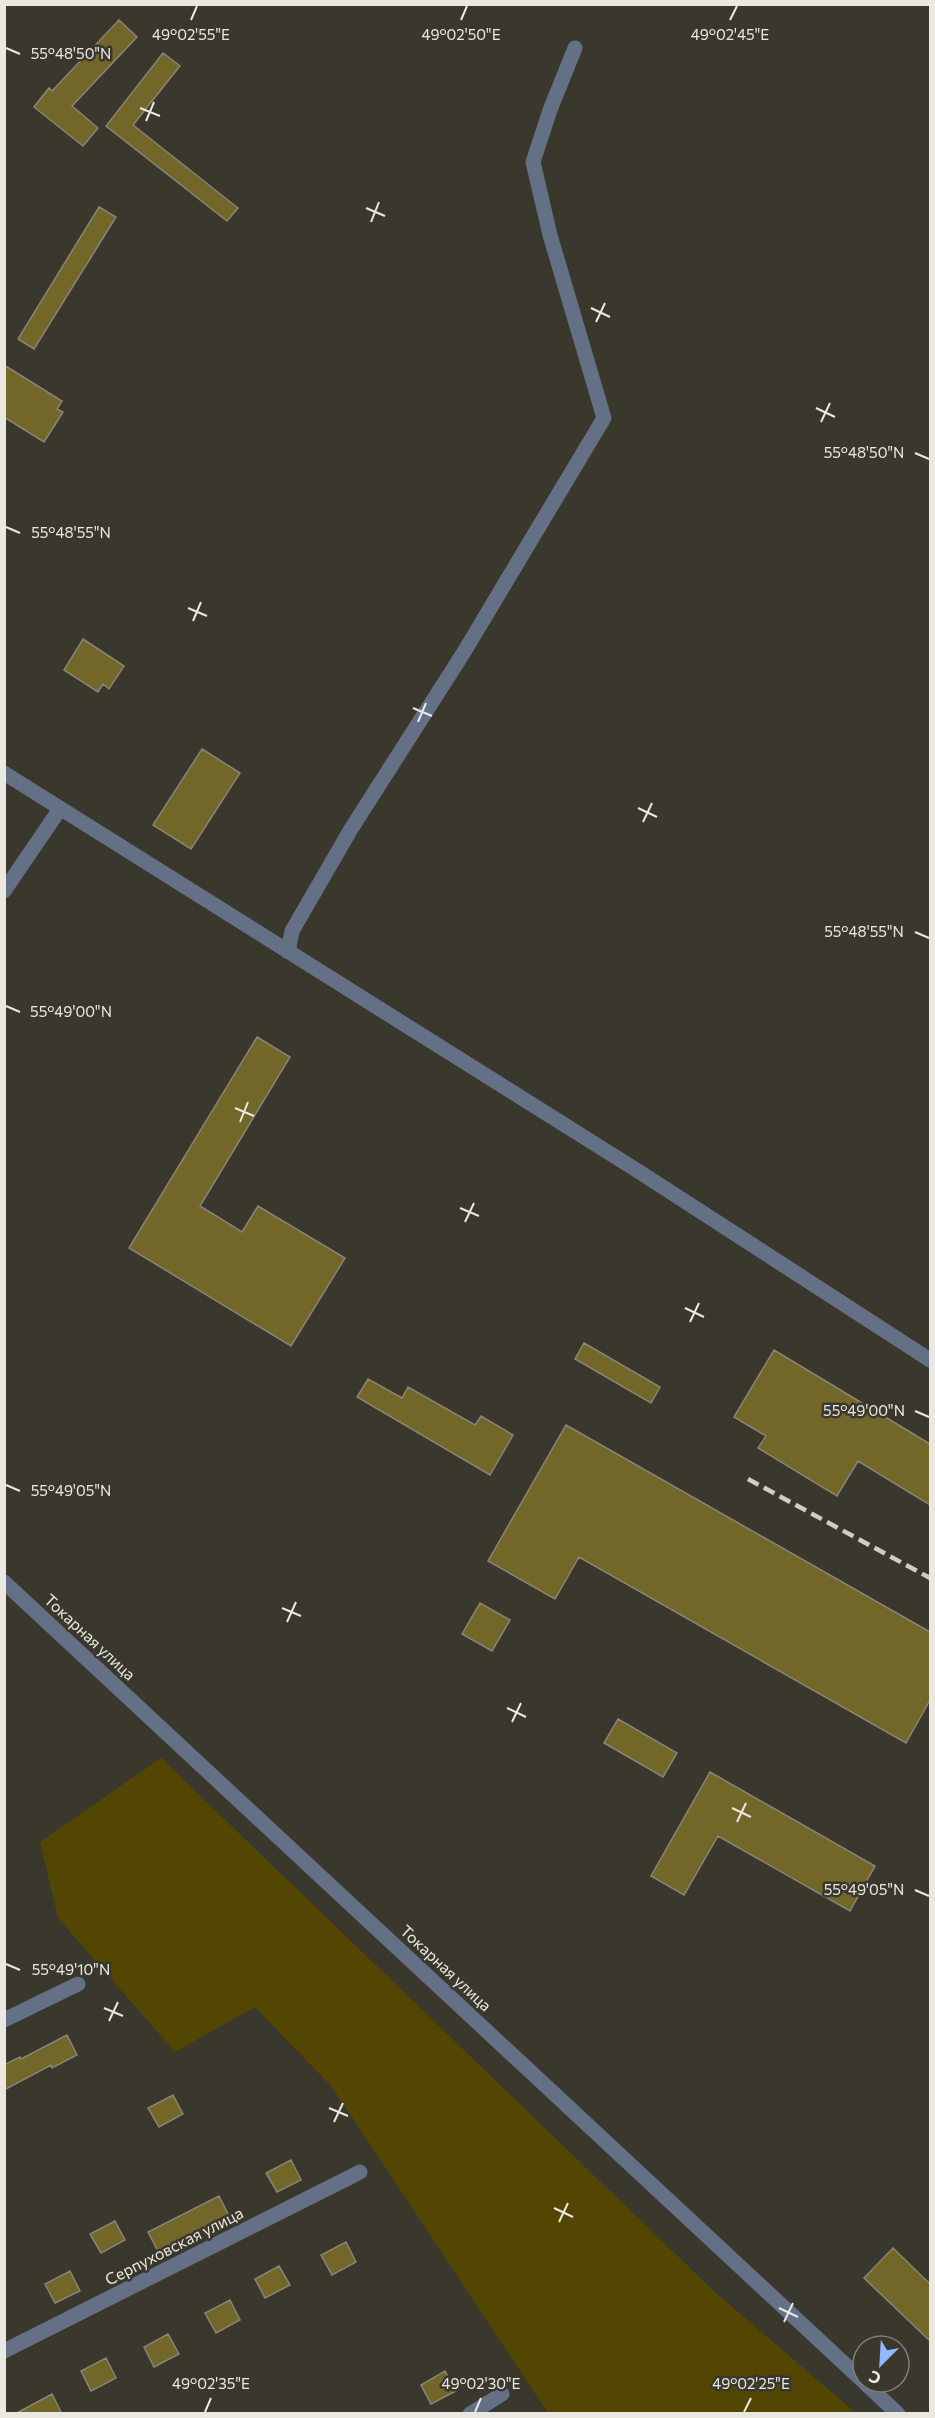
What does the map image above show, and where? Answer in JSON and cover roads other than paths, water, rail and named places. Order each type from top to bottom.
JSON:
[{"type":"street","points":[[288,952],[292,931],[351,829],[464,652],[604,418],[549,235],[533,162],[550,110],[575,48]]},
{"type":"street","points":[[4,773],[628,1165],[930,1360]]},
{"type":"street","points":[[4,891],[60,809]]},
{"type":"street","name":"Токарная улица","points":[[4,1582],[851,2369]]},
{"type":"street","points":[[4,2020],[78,1984]]},
{"type":"street","name":"Серпуховская улица","points":[[4,2351],[360,2172]]},
{"type":"street","points":[[470,2414],[502,2394]]},
{"type":"street","name":"Токарная улица","points":[[877,2394],[897,2413]]},
{"type":"railway","points":[[748,1479],[930,1578]]}]
